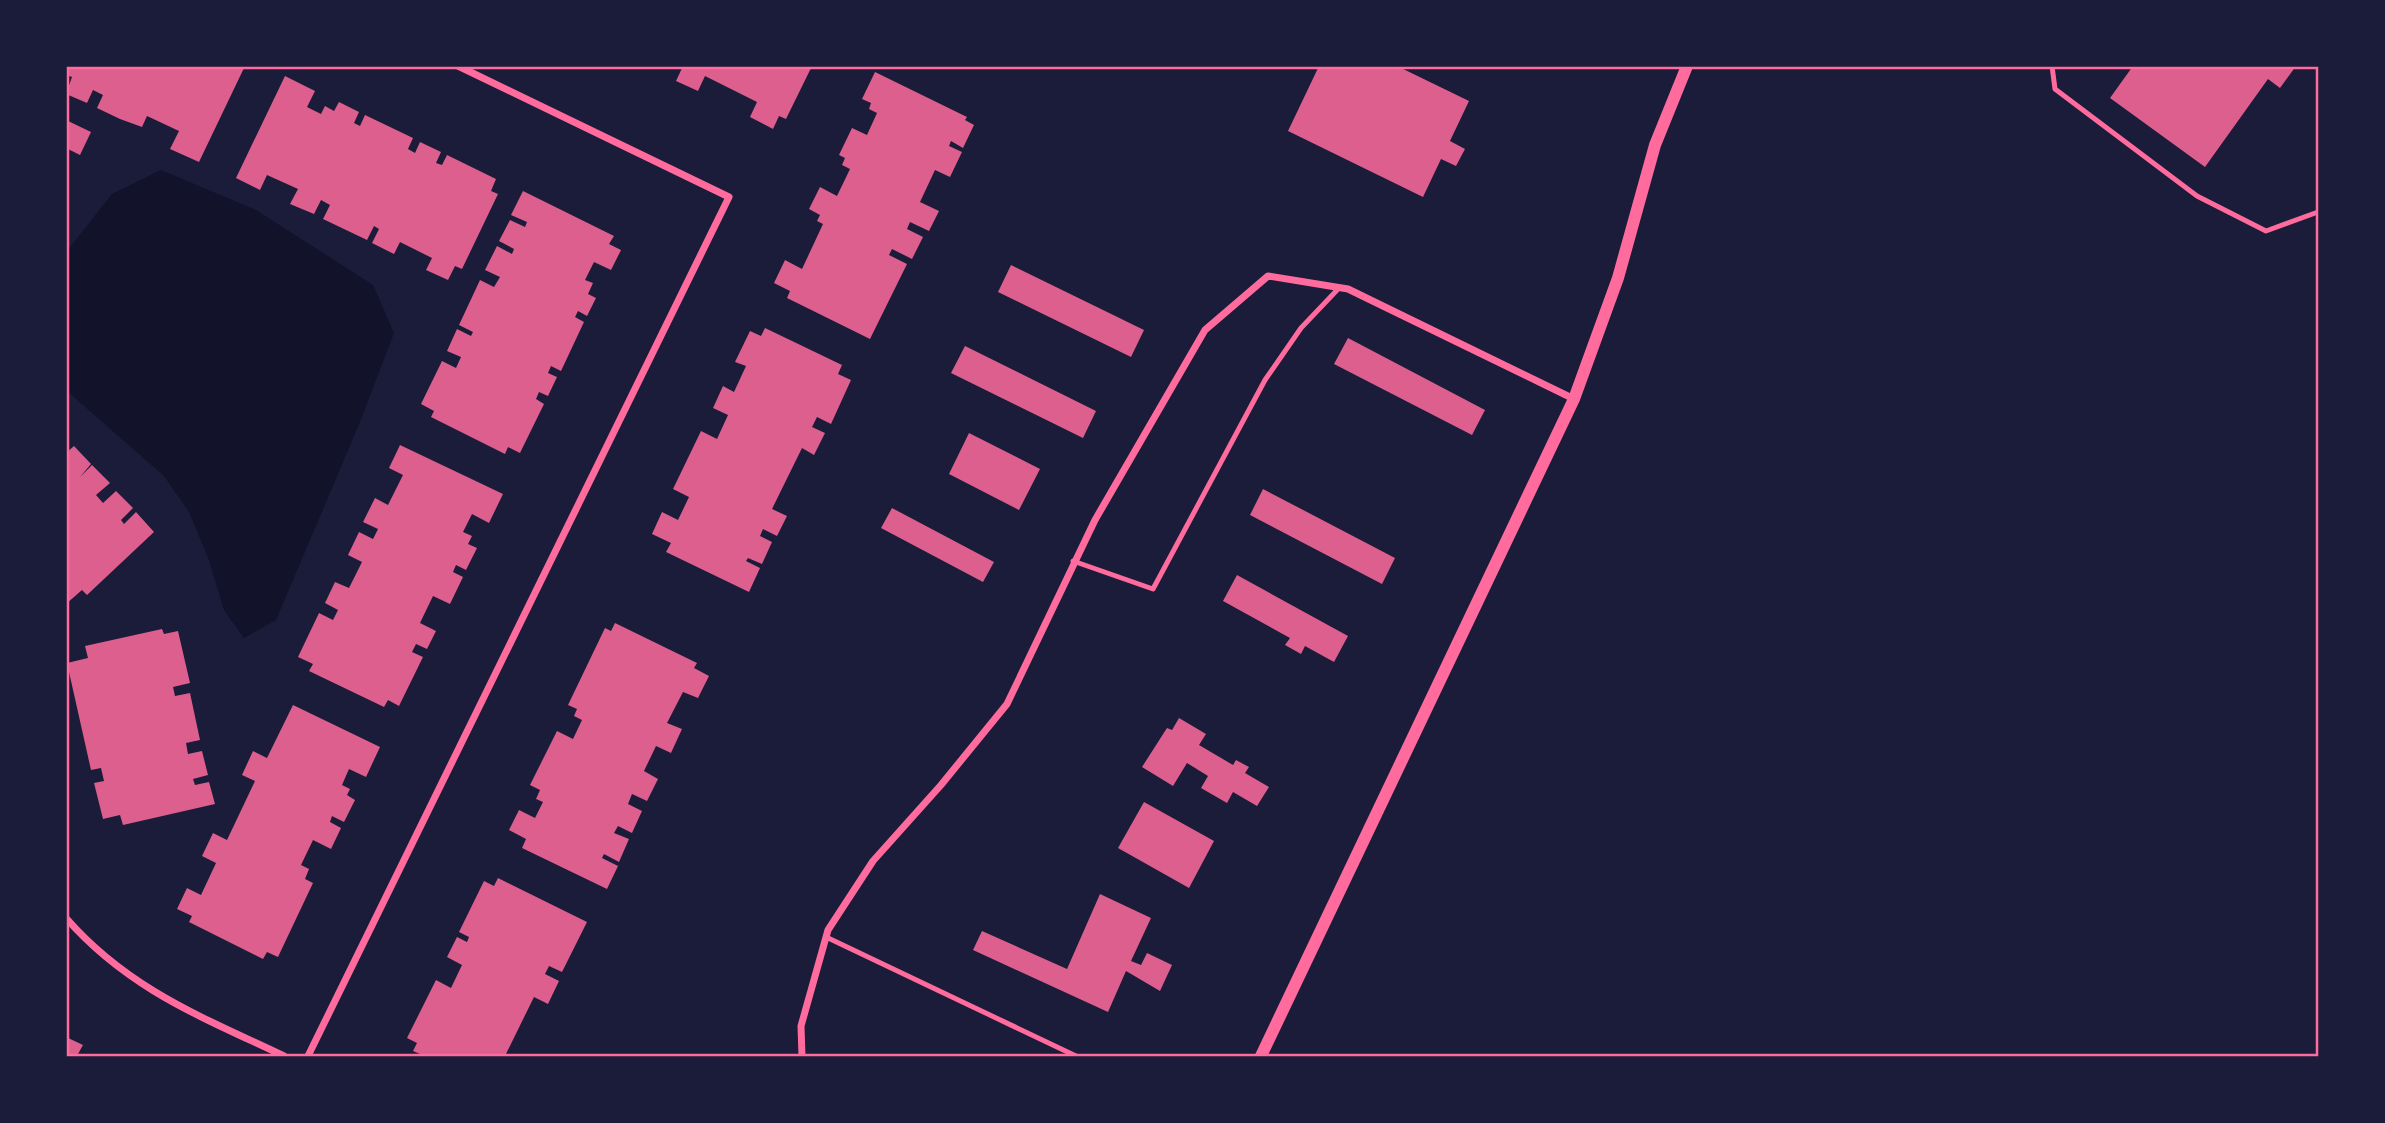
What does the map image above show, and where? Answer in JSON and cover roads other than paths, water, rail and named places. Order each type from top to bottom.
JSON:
[{"type":"street","points":[[309,1056],[729,197],[458,66]]},
{"type":"street","points":[[1261,1056],[1574,399],[1618,278],[1655,145],[1687,66]]},
{"type":"street","points":[[802,1056],[802,1026],[826,937],[873,861],[941,785],[1007,704],[1073,561],[1205,330],[1268,276],[1348,289],[1574,399]]},
{"type":"street","points":[[66,918],[98,953],[135,981],[177,1006],[284,1056]]},
{"type":"lane","points":[[2052,66],[2054,89],[2197,196],[2266,231],[2319,212]]},
{"type":"lane","points":[[1073,561],[1153,589],[1265,380],[1301,328],[1339,288]]},
{"type":"lane","points":[[826,937],[1076,1056]]}]
